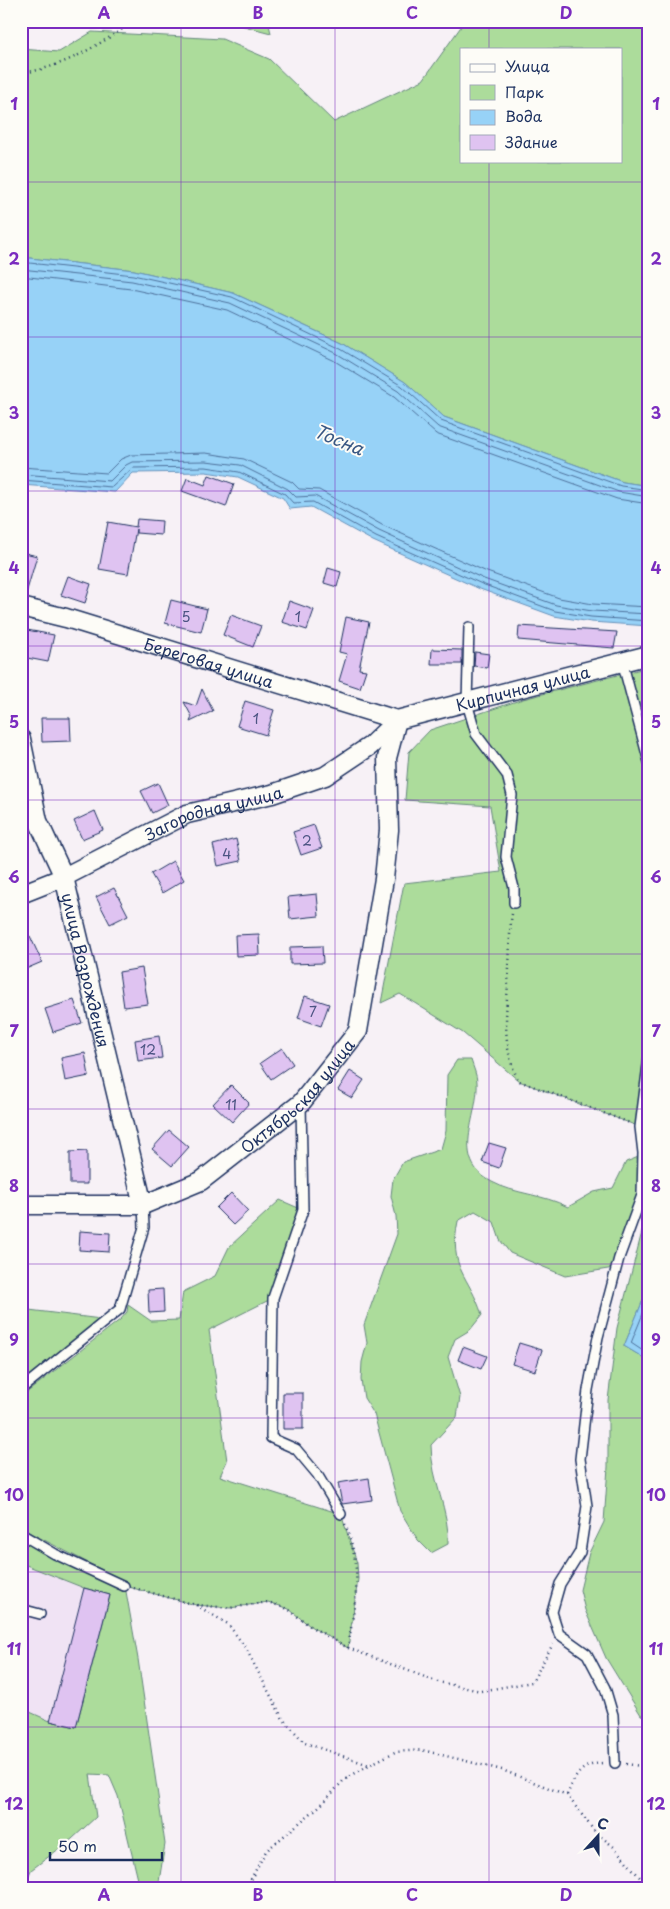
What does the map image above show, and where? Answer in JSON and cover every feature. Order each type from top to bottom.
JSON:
[{"type":"street","name":"Береговая улица","points":[[21,607],[66,618],[397,720]]},
{"type":"street","name":"Кирпичная улица","points":[[397,720],[467,703],[622,660],[649,655]]},
{"type":"street","name":"Загородная улица","points":[[21,894],[64,876],[187,814],[272,794],[325,776],[370,746],[397,720]]},
{"type":"street","name":"Октябрьская улица","points":[[21,1205],[143,1205],[201,1181],[301,1104],[358,1031],[384,879],[389,830],[387,758],[397,720]]},
{"type":"street","name":"улица Возрождения","points":[[21,739],[38,821],[64,876],[143,1205]]},
{"type":"lane","points":[[469,627],[467,703],[476,734],[507,775],[512,795],[506,857],[514,888],[514,903]]},
{"type":"lane","points":[[622,660],[649,762]]},
{"type":"lane","points":[[615,1763],[613,1716],[605,1688],[587,1654],[559,1634],[552,1612],[560,1584],[580,1552],[587,1506],[580,1459],[590,1381],[598,1337],[620,1258],[642,1195],[643,1153],[640,1127],[649,1056]]},
{"type":"lane","points":[[301,1104],[303,1210],[273,1298],[271,1438],[296,1449],[317,1474],[341,1514]]},
{"type":"lane","points":[[21,1389],[120,1309],[144,1227],[143,1205]]},
{"type":"lane","points":[[21,1534],[55,1554],[124,1586]]},
{"type":"lane","points":[[21,1609],[40,1614]]},
{"type":"path","points":[[21,73],[40,71],[75,58],[135,21]]},
{"type":"path","points":[[514,903],[511,917],[506,1023],[507,1046],[513,1069],[519,1081],[640,1127]]},
{"type":"path","points":[[341,1514],[357,1563],[358,1579],[348,1648]]},
{"type":"path","points":[[124,1586],[196,1605],[230,1608],[268,1602],[288,1609],[310,1626],[348,1648],[438,1682],[481,1691],[532,1682],[559,1634]]},
{"type":"path","points":[[196,1605],[228,1624],[245,1647],[283,1719],[305,1742],[369,1765]]},
{"type":"path","points":[[246,1888],[266,1851],[323,1803],[344,1780],[395,1752],[422,1750],[502,1770],[567,1795],[595,1832],[614,1847],[649,1888]]},
{"type":"path","points":[[567,1795],[576,1775],[590,1764],[615,1763],[649,1767]]},
{"type":"shaded area","points":[[21,1563],[84,1588],[50,1721],[21,1708]]},
{"type":"green space","points":[[225,21],[268,21],[271,33]]},
{"type":"green space","points":[[465,21],[649,21],[649,486],[623,482],[444,417],[405,382],[342,343],[233,293],[134,270],[21,257],[21,49],[59,52],[92,32],[222,39],[269,59],[334,122],[423,80]]},
{"type":"green space","points":[[649,667],[649,1176],[640,1127],[519,1081],[463,1033],[400,994],[381,1003],[404,883],[501,872],[490,806],[405,800],[409,752],[430,730],[523,699]]},
{"type":"green space","points":[[457,1060],[471,1060],[476,1074],[476,1096],[469,1137],[469,1150],[472,1162],[479,1173],[492,1182],[510,1189],[549,1199],[568,1207],[594,1192],[613,1188],[626,1162],[641,1156],[638,1192],[614,1268],[565,1276],[510,1253],[500,1240],[494,1222],[475,1211],[458,1221],[456,1251],[458,1261],[482,1315],[470,1330],[455,1339],[448,1357],[460,1397],[457,1417],[431,1445],[434,1471],[446,1520],[448,1544],[431,1553],[418,1540],[400,1511],[374,1414],[364,1398],[361,1380],[362,1362],[367,1343],[364,1325],[397,1234],[396,1216],[391,1196],[393,1179],[403,1162],[441,1149],[446,1131],[447,1075]]},
{"type":"green space","points":[[280,1200],[303,1210],[273,1298],[209,1330],[227,1461],[220,1476],[341,1514],[357,1563],[358,1579],[348,1648],[310,1626],[289,1609],[268,1602],[230,1608],[196,1605],[125,1586],[138,1659],[165,1844],[158,1888],[140,1888],[118,1796],[109,1775],[90,1774],[96,1817],[72,1839],[31,1870],[24,1888],[21,1888],[21,1708],[50,1721],[76,1727],[110,1595],[84,1588],[21,1563],[21,1534],[124,1585],[123,1581],[21,1528],[21,1397],[121,1319],[127,1312],[128,1305],[151,1321],[179,1320],[183,1292],[215,1276],[229,1247]]},
{"type":"green space","points":[[649,1205],[649,1280],[646,1293],[624,1346],[649,1361],[649,1717],[641,1715],[606,1658],[585,1610],[580,1590],[589,1553],[604,1522],[608,1467],[608,1400],[617,1328]]},
{"type":"green space","points":[[21,1309],[101,1319],[21,1384]]},
{"type":"water","name":"Тосна","points":[[21,257],[134,270],[233,293],[342,343],[405,382],[444,417],[623,482],[649,486],[649,626],[591,622],[554,616],[480,589],[373,541],[311,507],[290,509],[283,498],[238,477],[206,472],[133,473],[115,492],[21,485]]},
{"type":"water","points":[[649,1280],[649,1361],[624,1346],[646,1293]]},
{"type":"building","points":[[209,475],[234,484],[226,507],[182,491],[187,478],[205,485]]},
{"type":"building","points":[[137,519],[162,521],[161,535],[136,533],[136,529],[128,574],[99,569],[108,522],[136,527]]},
{"type":"building","points":[[21,552],[37,556],[25,597],[21,597]]},
{"type":"building","points":[[328,568],[341,572],[337,587],[324,583]]},
{"type":"building","points":[[68,576],[91,584],[85,603],[61,595]]},
{"type":"building","points":[[171,600],[207,609],[201,632],[165,623]]},
{"type":"building","points":[[289,601],[314,610],[307,630],[282,622]]},
{"type":"building","points":[[231,615],[261,626],[253,647],[223,635]]},
{"type":"building","points":[[346,617],[369,622],[359,669],[366,670],[360,688],[339,681],[347,654],[339,652]]},
{"type":"building","points":[[519,626],[617,632],[614,648],[518,640]]},
{"type":"building","points":[[27,630],[54,635],[48,662],[22,657]]},
{"type":"building","points":[[432,649],[462,650],[462,664],[431,664]]},
{"type":"building","points":[[475,652],[489,654],[487,668],[474,666]]},
{"type":"building","points":[[202,689],[213,711],[190,722],[192,717],[184,702],[196,706]]},
{"type":"building","points":[[245,701],[274,710],[266,735],[237,726]]},
{"type":"building","points":[[41,718],[70,718],[71,741],[42,742]]},
{"type":"building","points":[[158,783],[168,805],[152,813],[141,791]]},
{"type":"building","points":[[95,811],[103,830],[82,839],[74,821]]},
{"type":"building","points":[[314,825],[322,848],[301,855],[293,832]]},
{"type":"building","points":[[236,839],[241,861],[218,866],[213,845]]},
{"type":"building","points":[[173,861],[184,880],[162,893],[151,874]]},
{"type":"building","points":[[114,888],[128,915],[110,924],[96,897]]},
{"type":"building","points":[[317,894],[319,916],[290,919],[288,897]]},
{"type":"building","points":[[259,934],[260,955],[236,956],[235,935]]},
{"type":"building","points":[[30,936],[42,962],[21,971],[21,940]]},
{"type":"building","points":[[322,946],[323,963],[290,964],[290,947]]},
{"type":"building","points":[[142,968],[148,1004],[124,1007],[119,972]]},
{"type":"building","points":[[305,996],[329,1004],[321,1026],[298,1018]]},
{"type":"building","points":[[74,1000],[82,1023],[53,1032],[45,1009]]},
{"type":"building","points":[[159,1036],[162,1058],[138,1061],[135,1040]]},
{"type":"building","points":[[282,1048],[293,1064],[271,1079],[260,1063]]},
{"type":"building","points":[[85,1053],[89,1076],[65,1081],[61,1058]]},
{"type":"building","points":[[350,1071],[364,1080],[352,1098],[338,1090]]},
{"type":"building","points":[[231,1085],[249,1103],[232,1122],[213,1104]]},
{"type":"building","points":[[169,1130],[189,1147],[172,1166],[152,1149]]},
{"type":"building","points":[[489,1143],[506,1148],[499,1168],[482,1162]]},
{"type":"building","points":[[87,1151],[87,1184],[70,1184],[70,1152]]},
{"type":"building","points":[[231,1193],[248,1211],[233,1225],[216,1208]]},
{"type":"building","points":[[80,1231],[110,1233],[109,1252],[79,1250]]},
{"type":"building","points":[[163,1289],[164,1312],[149,1313],[148,1290]]},
{"type":"building","points":[[519,1343],[542,1350],[535,1371],[512,1364]]},
{"type":"building","points":[[463,1347],[487,1356],[481,1369],[458,1360]]},
{"type":"building","points":[[283,1393],[303,1393],[303,1429],[283,1429]]},
{"type":"building","points":[[369,1478],[372,1500],[342,1504],[338,1483]]},
{"type":"building","points":[[84,1588],[110,1595],[76,1727],[50,1721]]}]
